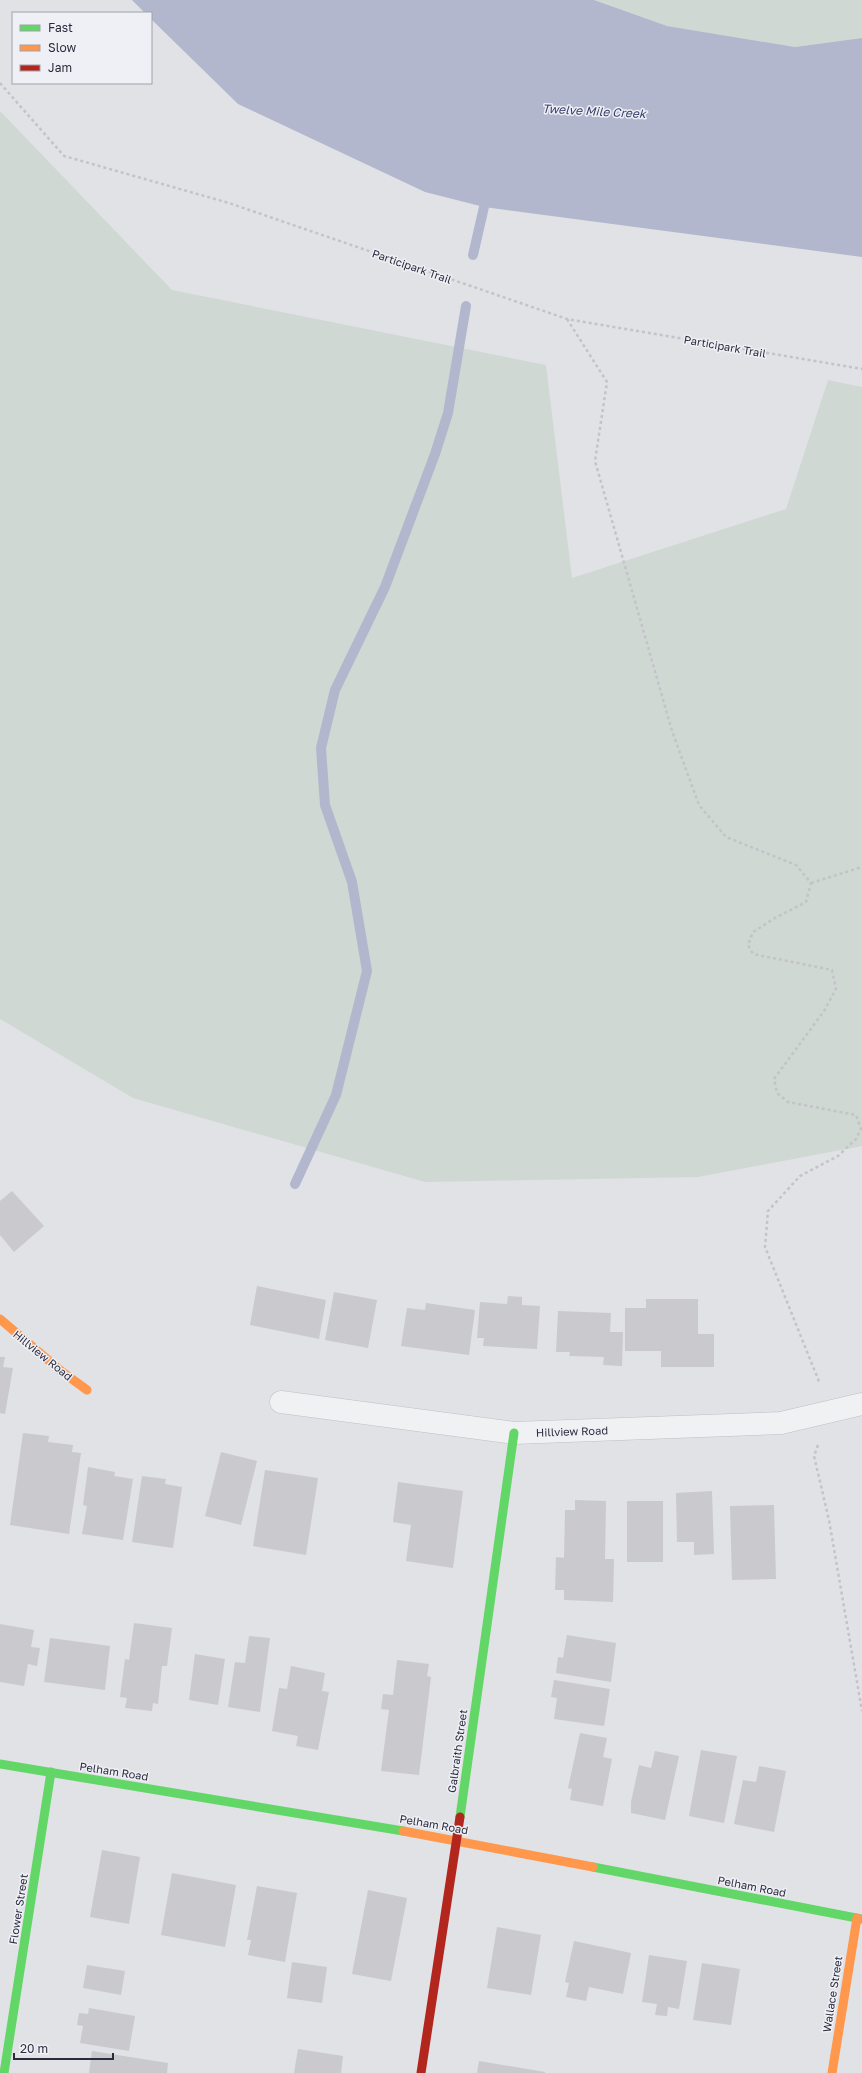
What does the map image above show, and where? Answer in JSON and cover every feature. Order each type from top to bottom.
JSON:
[{"type":"street","name":"Hillview Road","points":[[0,1319],[61,1371],[87,1390]]},
{"type":"street","name":"Hillview Road","points":[[281,1402],[514,1433],[781,1424],[862,1404]]},
{"type":"street","name":"Galbraith Street","points":[[421,2073],[457,1840],[514,1433]]},
{"type":"street","name":"Pelham Road","points":[[0,1764],[457,1840],[860,1919]]},
{"type":"street","name":"Flower Street","points":[[4,2073],[51,1772]]},
{"type":"street","name":"Wallace Street","points":[[832,2073],[860,1919]]},
{"type":"path","name":"Participark Trail","points":[[0,83],[64,156],[228,203],[567,319],[862,369]]},
{"type":"path","points":[[567,319],[606,382],[595,461],[672,731],[699,805],[726,837],[796,864],[811,883]]},
{"type":"path","points":[[811,883],[862,867]]},
{"type":"path","points":[[811,883],[806,902],[775,918],[753,932],[748,945],[753,954],[832,970],[836,989],[824,1010],[774,1079],[777,1093],[788,1102],[856,1115],[861,1129],[856,1139],[838,1156],[800,1176],[768,1211],[764,1247],[831,1411],[814,1456],[829,1520],[862,1711]]},
{"type":"shaded area","points":[[594,0],[862,0],[862,38],[795,47],[667,26]]},
{"type":"shaded area","points":[[0,111],[172,290],[546,365],[572,578],[786,509],[828,380],[862,387],[862,1146],[698,1177],[425,1182],[133,1098],[0,1019]]},
{"type":"water","name":"Twelve Mile Creek","points":[[132,0],[594,0],[667,26],[795,47],[862,38],[862,257],[484,207],[425,192],[238,104],[152,20],[152,12],[144,12]]},
{"type":"building","points":[[12,1191],[44,1226],[14,1252],[0,1235],[0,1201]]},
{"type":"building","points":[[257,1286],[326,1300],[319,1339],[250,1325]]},
{"type":"building","points":[[334,1292],[377,1300],[368,1348],[325,1340]]},
{"type":"building","points":[[508,1296],[522,1297],[522,1305],[540,1306],[537,1349],[483,1346],[484,1338],[477,1338],[480,1302],[507,1304]]},
{"type":"building","points":[[646,1299],[698,1299],[698,1334],[714,1334],[714,1367],[661,1367],[661,1351],[625,1351],[625,1308],[646,1308]]},
{"type":"building","points":[[426,1303],[475,1310],[469,1355],[401,1346],[407,1308],[425,1310]]},
{"type":"building","points":[[558,1311],[611,1313],[610,1332],[623,1332],[622,1366],[603,1365],[604,1357],[569,1356],[570,1352],[556,1352]]},
{"type":"building","points":[[0,1357],[5,1357],[3,1367],[13,1368],[5,1414],[0,1413]]},
{"type":"building","points":[[23,1433],[49,1436],[48,1442],[73,1445],[72,1452],[81,1453],[69,1534],[10,1525]]},
{"type":"building","points":[[221,1452],[257,1461],[241,1525],[205,1516]]},
{"type":"building","points":[[88,1467],[115,1472],[114,1476],[133,1479],[123,1540],[82,1534],[87,1506],[83,1505]]},
{"type":"building","points":[[265,1470],[318,1478],[306,1555],[253,1546]]},
{"type":"building","points":[[142,1476],[166,1479],[165,1484],[182,1487],[173,1548],[132,1542]]},
{"type":"building","points":[[398,1482],[463,1491],[453,1568],[406,1561],[411,1525],[393,1522]]},
{"type":"building","points":[[712,1491],[714,1554],[694,1555],[694,1542],[677,1542],[676,1493]]},
{"type":"building","points":[[575,1500],[606,1501],[605,1559],[614,1559],[613,1602],[564,1600],[564,1590],[555,1590],[556,1557],[564,1558],[565,1510],[575,1510]]},
{"type":"building","points":[[627,1501],[663,1501],[663,1562],[627,1562]]},
{"type":"building","points":[[774,1505],[776,1579],[732,1580],[730,1506]]},
{"type":"building","points":[[134,1623],[172,1628],[167,1666],[162,1666],[158,1704],[153,1703],[152,1711],[125,1708],[127,1698],[120,1697],[125,1659],[129,1660]]},
{"type":"building","points":[[0,1624],[34,1630],[31,1647],[40,1648],[37,1666],[28,1664],[24,1686],[0,1682]]},
{"type":"building","points":[[567,1635],[616,1643],[611,1682],[556,1673],[558,1657],[563,1658]]},
{"type":"building","points":[[249,1636],[270,1638],[260,1712],[228,1707],[235,1662],[245,1663]]},
{"type":"building","points":[[50,1638],[110,1646],[105,1690],[44,1682]]},
{"type":"building","points":[[195,1654],[225,1659],[218,1705],[189,1700]]},
{"type":"building","points":[[397,1660],[429,1664],[427,1676],[431,1677],[419,1775],[381,1771],[389,1710],[381,1709],[383,1694],[393,1695]]},
{"type":"building","points":[[291,1666],[325,1673],[322,1691],[329,1692],[318,1750],[296,1746],[298,1736],[272,1731],[279,1688],[287,1689]]},
{"type":"building","points":[[554,1680],[610,1689],[604,1726],[554,1719],[557,1698],[551,1697]]},
{"type":"building","points":[[580,1733],[607,1738],[603,1757],[612,1759],[603,1806],[570,1800],[572,1789],[568,1788]]},
{"type":"building","points":[[701,1750],[737,1756],[724,1823],[689,1816]]},
{"type":"building","points":[[655,1751],[679,1756],[665,1820],[631,1813],[631,1802],[639,1765],[651,1768]]},
{"type":"building","points":[[759,1766],[786,1771],[774,1832],[734,1824],[743,1780],[756,1782]]},
{"type":"building","points":[[102,1850],[140,1857],[129,1924],[90,1917]]},
{"type":"building","points":[[172,1873],[236,1885],[225,1947],[161,1935]]},
{"type":"building","points":[[257,1886],[297,1893],[285,1962],[248,1955],[251,1940],[247,1940]]},
{"type":"building","points":[[368,1890],[407,1898],[391,1981],[352,1974]]},
{"type":"building","points":[[497,1927],[541,1935],[531,1995],[487,1988]]},
{"type":"building","points":[[574,1941],[631,1953],[623,1994],[589,1987],[586,2001],[566,1997],[569,1983],[565,1982]]},
{"type":"building","points":[[649,1955],[687,1961],[679,2009],[668,2007],[667,2016],[655,2015],[657,2004],[642,2002]]},
{"type":"building","points":[[292,1962],[327,1967],[322,2003],[287,1998]]},
{"type":"building","points":[[702,1963],[740,1969],[731,2025],[693,2020]]},
{"type":"building","points":[[87,1965],[125,1971],[121,1995],[83,1988]]},
{"type":"building","points":[[89,2008],[135,2016],[129,2051],[80,2043],[83,2026],[77,2025],[79,2013],[88,2014]]},
{"type":"building","points":[[298,2049],[343,2056],[341,2073],[294,2073]]},
{"type":"building","points":[[92,2051],[168,2063],[167,2073],[89,2073]]},
{"type":"building","points":[[479,2061],[545,2072],[545,2073],[477,2073]]},
{"type":"waterway","points":[[473,255],[484,207]]},
{"type":"waterway","points":[[295,1184],[336,1095],[367,971],[352,882],[325,805],[321,748],[335,690],[385,587],[435,454],[448,413],[466,306]]},
{"type":"traffic: fast","points":[[460,1817],[514,1433]]},
{"type":"traffic: fast","points":[[0,1764],[403,1831]]},
{"type":"traffic: fast","points":[[4,2073],[51,1772]]},
{"type":"traffic: fast","points":[[593,1867],[862,1919]]},
{"type":"traffic: slow","points":[[0,1319],[61,1371],[87,1390]]},
{"type":"traffic: slow","points":[[403,1831],[593,1867]]},
{"type":"traffic: slow","points":[[832,2073],[857,1918]]},
{"type":"traffic: jam","points":[[421,2073],[460,1817]]}]
